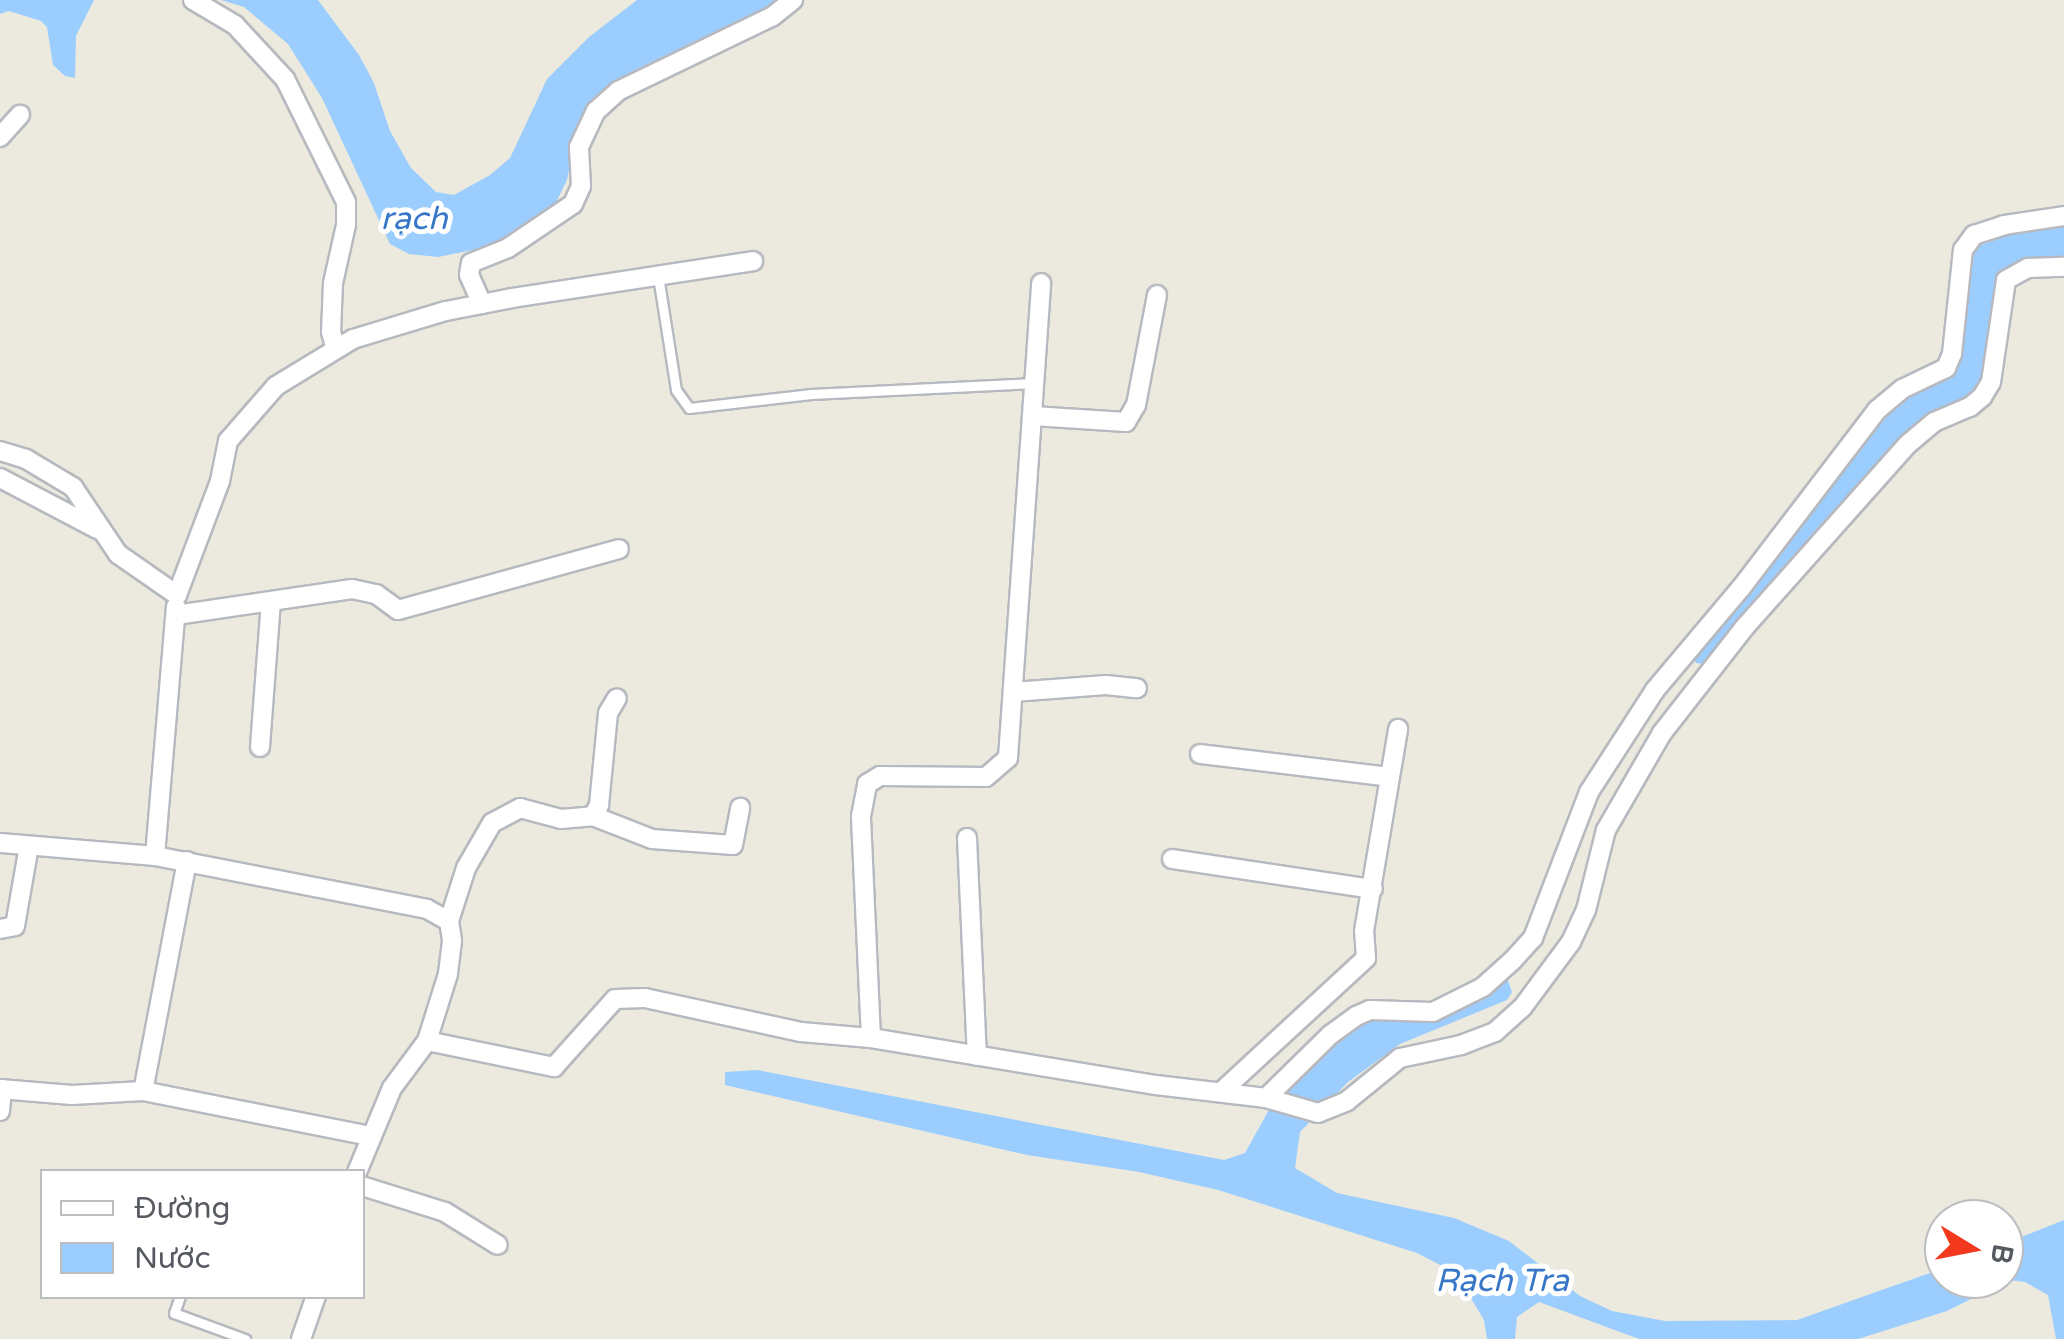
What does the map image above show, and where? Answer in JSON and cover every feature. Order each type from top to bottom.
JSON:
[{"type":"street","points":[[193,0],[235,25],[285,79],[346,202],[346,225],[333,282],[331,332],[336,349]]},
{"type":"street","points":[[482,304],[470,274],[471,264],[508,248],[572,204],[581,186],[578,147],[596,111],[618,91],[773,16],[793,0]]},
{"type":"street","points":[[0,138],[20,115]]},
{"type":"street","points":[[1269,1099],[1330,1035],[1356,1016],[1370,1010],[1432,1012],[1483,987],[1514,960],[1533,938],[1590,792],[1655,690],[1741,588],[1876,410],[1902,389],[1946,368],[1952,354],[1963,250],[1974,235],[2004,224],[2064,216]]},
{"type":"street","points":[[155,856],[177,595],[220,481],[228,441],[276,386],[353,338],[482,304],[753,261]]},
{"type":"street","points":[[427,1041],[554,1067],[615,999],[645,998],[801,1032],[872,1038],[1222,1091],[1269,1099],[1318,1114],[1347,1101],[1400,1058],[1495,1032],[1522,1008],[1571,942],[1586,910],[1606,830],[1662,733],[1744,628],[1908,444],[1934,422],[1970,408],[1982,397],[1991,382],[2006,280],[2028,268],[2064,267]]},
{"type":"street","points":[[872,1038],[863,794],[880,776],[986,778],[1008,758],[1040,283]]},
{"type":"street","points":[[1033,416],[1126,422],[1136,405],[1157,296]]},
{"type":"street","points":[[0,451],[26,459],[72,488],[118,554],[177,595]]},
{"type":"street","points":[[0,478],[104,533]]},
{"type":"street","points":[[176,615],[352,589],[376,594],[398,610],[618,548]]},
{"type":"street","points":[[260,747],[270,602]]},
{"type":"street","points":[[1013,692],[1106,685],[1137,688]]},
{"type":"street","points":[[593,816],[599,805],[608,713],[617,698]]},
{"type":"street","points":[[1222,1091],[1362,965],[1398,730]]},
{"type":"street","points":[[1200,754],[1390,777]]},
{"type":"street","points":[[358,1169],[392,1088],[427,1041],[448,974],[452,940],[449,921],[466,868],[492,823],[520,808],[562,819],[593,816],[652,839],[733,845],[740,808]]},
{"type":"street","points":[[967,838],[977,1056]]},
{"type":"street","points":[[0,844],[186,861],[427,908],[449,921]]},
{"type":"street","points":[[0,929],[16,926],[28,846]]},
{"type":"street","points":[[1172,859],[1373,889]]},
{"type":"street","points":[[143,1092],[186,861]]},
{"type":"street","points":[[0,1111],[1,1089],[72,1095],[143,1092],[371,1136]]},
{"type":"street","points":[[365,1187],[445,1212],[498,1246]]},
{"type":"street","points":[[302,1339],[315,1299]]},
{"type":"lane","points":[[657,274],[676,390],[689,408],[811,394],[1036,383]]},
{"type":"lane","points":[[179,1299],[174,1314],[245,1339]]},
{"type":"water","points":[[0,0],[94,0],[76,36],[75,78],[65,76],[53,65],[47,27],[41,21],[9,11],[0,14]]},
{"type":"water","name":"rạch","points":[[221,0],[318,0],[359,55],[374,83],[390,131],[411,168],[436,192],[454,195],[490,175],[510,158],[547,79],[589,37],[637,0],[781,0],[635,70],[595,102],[578,128],[567,180],[551,213],[493,246],[438,257],[409,254],[390,244],[322,98],[288,44],[244,7]]},
{"type":"water","points":[[2064,222],[2064,258],[2018,263],[2001,276],[1994,290],[1987,365],[1975,393],[1856,497],[1704,664],[1696,663],[1693,656],[1888,408],[1937,378],[1968,263],[1977,247],[2016,230]]},
{"type":"water","name":"Rạch Tra","points":[[1507,978],[1512,992],[1507,1000],[1400,1044],[1348,1082],[1300,1132],[1295,1168],[1337,1193],[1454,1218],[1509,1241],[1580,1296],[1612,1311],[1665,1321],[1797,1320],[1924,1275],[1924,1299],[1971,1299],[1947,1311],[1858,1339],[1639,1339],[1539,1302],[1517,1317],[1515,1339],[1487,1339],[1484,1320],[1466,1290],[1444,1267],[1417,1253],[1218,1190],[1139,1172],[1027,1155],[725,1085],[725,1072],[757,1070],[1224,1160],[1245,1153],[1279,1092],[1344,1033],[1382,1016],[1434,1017],[1461,1008]]},
{"type":"water","name":"Rạch Tra","points":[[2064,1220],[2064,1339],[2056,1339],[2048,1295],[2025,1282],[2024,1236]]}]
